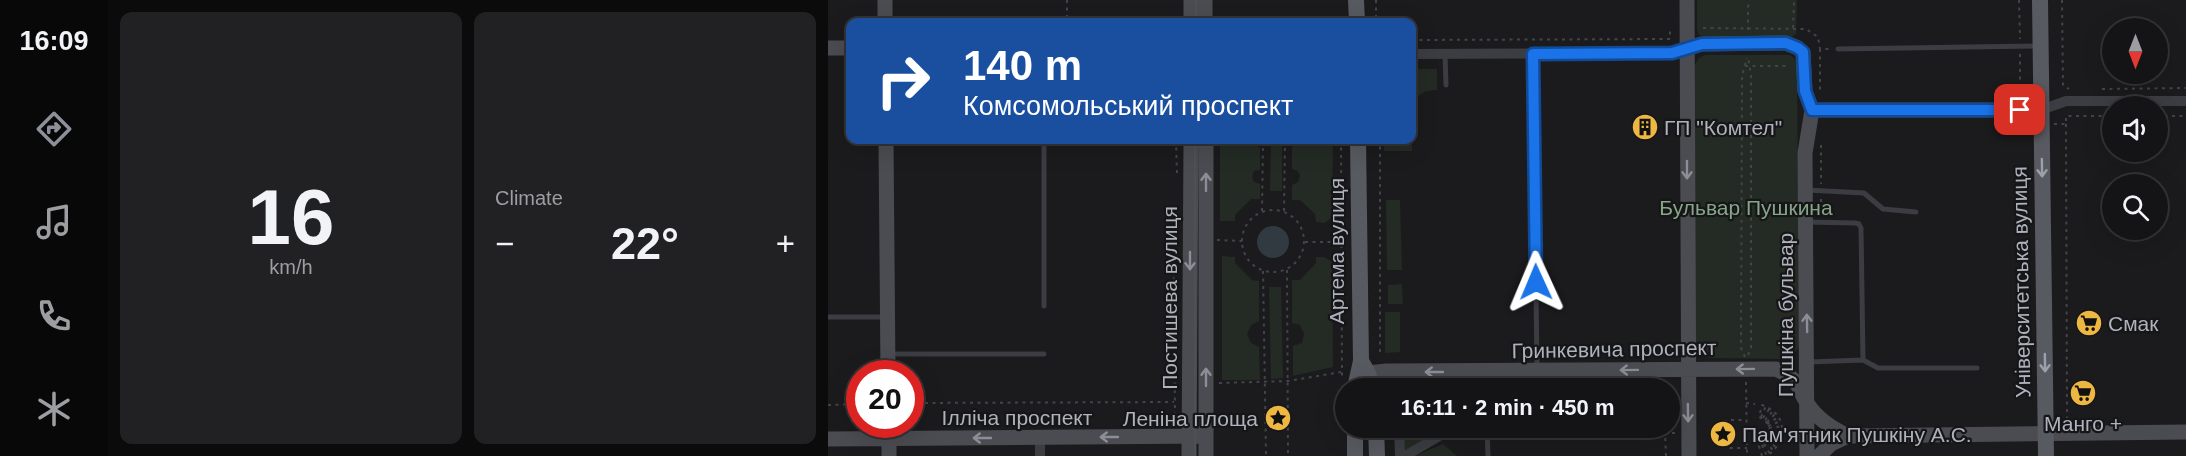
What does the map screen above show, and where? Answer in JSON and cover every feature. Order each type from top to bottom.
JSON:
[{"type":"main road","points":[[1356,0],[1357,18]]},
{"type":"main road","name":"Університетська вулиця","points":[[2040,0],[2046,456]]},
{"type":"main road","name":"Артема вулиця","points":[[1358,144],[1367,374]]},
{"type":"main road","points":[[1351,438],[1355,456]]},
{"type":"main road","points":[[1376,438],[1377,456]]},
{"type":"street","points":[[885,0],[885,18]]},
{"type":"street","points":[[1191,0],[1191,18]]},
{"type":"street","points":[[1205,0],[1205,18]]},
{"type":"street","points":[[1687,0],[1689,456]]},
{"type":"street","points":[[1416,54],[1672,53],[1702,44],[1748,36]]},
{"type":"street","name":"Пушкіна бульвар","points":[[1748,36],[1786,43],[1798,48],[1812,67],[1805,91],[1812,110],[1805,153],[1807,456]]},
{"type":"street","points":[[828,48],[846,48]]},
{"type":"street","points":[[1812,110],[2041,110],[2066,101],[2186,101]]},
{"type":"street","points":[[886,144],[887,360]]},
{"type":"street","name":"Постишева вулиця","points":[[1189,456],[1182,436],[1191,144]]},
{"type":"street","name":"Постишева вулиця","points":[[1206,144],[1206,456]]},
{"type":"street","name":"Гринкевича проспект","points":[[1367,374],[1386,371],[1776,369],[1798,382],[1807,403],[1820,420],[1848,436]]},
{"type":"street","name":"Ілліча проспект","points":[[924,432],[1040,437],[1206,436]]},
{"type":"street","points":[[1819,456],[1831,444],[1848,436],[2186,432]]},
{"type":"street","name":"Ілліча проспект","points":[[828,439],[846,437]]},
{"type":"street","points":[[1040,437],[1040,456]]},
{"type":"street","points":[[889,438],[889,456]]},
{"type":"street","points":[[1399,438],[1400,456]]},
{"type":"street","points":[[1405,456],[1436,438]]},
{"type":"lane","points":[[1838,49],[2041,46]]},
{"type":"lane","points":[[1445,54],[1446,84]]},
{"type":"lane","points":[[1533,54],[1537,371]]},
{"type":"lane","points":[[1044,144],[1044,306]]},
{"type":"lane","points":[[1805,190],[1864,193],[1883,209],[1916,212]]},
{"type":"lane","points":[[1805,222],[1855,223],[1861,228],[1863,360]]},
{"type":"lane","points":[[828,317],[887,318]]},
{"type":"lane","points":[[887,354],[1044,354]]},
{"type":"lane","points":[[1807,362],[1863,360],[1878,368],[1977,368]]},
{"type":"lane","points":[[1486,372],[1486,378]]},
{"type":"lane","points":[[1487,438],[1488,456]]},
{"type":"path","points":[[1067,0],[1067,18]]},
{"type":"path","points":[[1376,0],[1376,18]]},
{"type":"path","points":[[1745,0],[1748,7]]},
{"type":"path","points":[[1748,36],[1750,0]]},
{"type":"path","points":[[1793,28],[1794,0]]},
{"type":"path","points":[[2019,0],[2020,110]]},
{"type":"path","points":[[2062,0],[2063,85],[2066,89],[2078,89]]},
{"type":"path","points":[[1416,40],[1670,39],[1670,28]]},
{"type":"path","points":[[1703,28],[1748,36],[1793,28],[1813,32],[1818,37],[1820,49],[1838,49]]},
{"type":"path","points":[[1747,55],[1751,76],[1751,348],[1746,358],[1741,348],[1742,76],[1745,66],[1747,55]]},
{"type":"path","points":[[1745,66],[1812,67]]},
{"type":"path","points":[[2102,89],[2186,88]]},
{"type":"path","points":[[2168,116],[2186,116]]},
{"type":"path","points":[[2066,124],[2068,434]]},
{"type":"path","points":[[1262,211],[1263,144]]},
{"type":"path","points":[[1284,211],[1285,144]]},
{"type":"path","points":[[1341,144],[1342,372],[1345,378]]},
{"type":"path","points":[[1380,144],[1380,352]]},
{"type":"path","points":[[1262,211],[1284,211],[1299,223],[1304,232],[1305,242],[1299,259],[1287,270],[1263,271],[1247,259],[1242,241],[1247,223],[1262,211]]},
{"type":"path","points":[[1216,240],[1242,241]]},
{"type":"path","points":[[1305,242],[1341,242]]},
{"type":"path","points":[[1287,270],[1288,456]]},
{"type":"path","points":[[1263,271],[1266,456]]},
{"type":"path","points":[[1174,278],[1174,402],[1182,436]]},
{"type":"path","points":[[1746,369],[1747,456]]},
{"type":"path","points":[[1216,383],[1288,381],[1342,372]]},
{"type":"path","points":[[924,404],[1174,402]]},
{"type":"path","points":[[1746,403],[1755,404]]},
{"type":"path","points":[[828,405],[846,404]]},
{"type":"path","points":[[1768,407],[1766,431],[1768,455],[1774,451],[1778,446],[1782,438],[1783,426],[1779,417],[1768,407],[1762,405],[1759,417],[1766,431],[1774,451]]},
{"type":"path","points":[[1762,456],[1759,446],[1774,412]]},
{"type":"path","points":[[1766,431],[1779,417]]},
{"type":"path","points":[[1717,425],[1729,420],[1746,420]]},
{"type":"path","points":[[1766,431],[1781,421]]},
{"type":"path","points":[[1766,431],[1783,426]]},
{"type":"path","points":[[1766,431],[1783,431]]},
{"type":"path","points":[[1766,431],[1782,438]]},
{"type":"path","points":[[1766,431],[1778,446]]},
{"type":"path","points":[[1665,438],[1666,456]]},
{"type":"path","points":[[1717,440],[1730,448],[1747,448]]},
{"type":"green space","points":[[1697,0],[1797,0],[1796,34],[1791,37],[1709,38],[1699,35]]},
{"type":"green space","name":"Бульвар Пушкина","points":[[1705,55],[1790,55],[1797,63],[1799,347],[1786,359],[1710,358],[1699,356],[1695,348],[1694,66],[1699,58]]},
{"type":"green space","points":[[1416,69],[1437,69],[1437,90],[1422,93],[1417,98]]},
{"type":"green space","points":[[1220,144],[1254,144],[1260,148],[1260,170],[1254,171],[1252,177],[1254,182],[1260,184],[1260,199],[1251,199],[1235,215],[1235,221],[1220,221]]},
{"type":"green space","points":[[1271,144],[1282,144],[1282,191],[1270,191]]},
{"type":"green space","points":[[1333,144],[1332,217],[1325,223],[1316,222],[1315,214],[1300,200],[1292,200],[1292,185],[1298,182],[1300,176],[1298,171],[1292,169],[1292,147]]},
{"type":"green space","points":[[1384,144],[1412,144],[1412,151],[1384,151]]},
{"type":"green space","points":[[1386,200],[1400,200],[1402,270],[1387,270]]},
{"type":"green space","points":[[1222,256],[1235,257],[1235,263],[1252,280],[1259,281],[1259,321],[1251,325],[1247,334],[1251,343],[1259,347],[1260,380],[1222,380]]},
{"type":"green space","points":[[1316,257],[1324,257],[1332,262],[1333,367],[1293,376],[1293,346],[1302,343],[1304,334],[1300,325],[1292,323],[1292,280],[1300,280],[1316,263]]},
{"type":"green space","points":[[1402,284],[1403,304],[1388,304],[1388,285]]},
{"type":"green space","points":[[1269,287],[1281,287],[1283,378],[1271,379]]},
{"type":"green space","points":[[1385,312],[1400,312],[1400,352],[1385,353]]},
{"type":"green space","points":[[1403,438],[1430,438],[1430,440],[1403,451]]},
{"type":"green space","points":[[1443,444],[1457,456],[1415,456]]},
{"type":"shaded area","points":[[1273,226],[1284,231],[1289,242],[1284,253],[1273,258],[1262,253],[1257,242],[1262,231]]},
{"type":"tram line","points":[[1196,0],[1196,18]]},
{"type":"tram line","points":[[1195,144],[1195,456]]},
{"type":"place","name":"ГП \"Комтел\"","points":[[1645,127]]},
{"type":"place","name":"Смак","points":[[2089,323]]},
{"type":"place","name":"Манго +","points":[[2083,393]]},
{"type":"place","name":"Леніна площа","points":[[1278,418]]},
{"type":"place","name":"Пам'ятник Пушкіну А.С.","points":[[1723,434]]},
{"type":"route","points":[[1536,282],[1533,54],[1672,53],[1702,44],[1786,43],[1803,52],[1805,91],[1812,110],[2020,110]]}]
